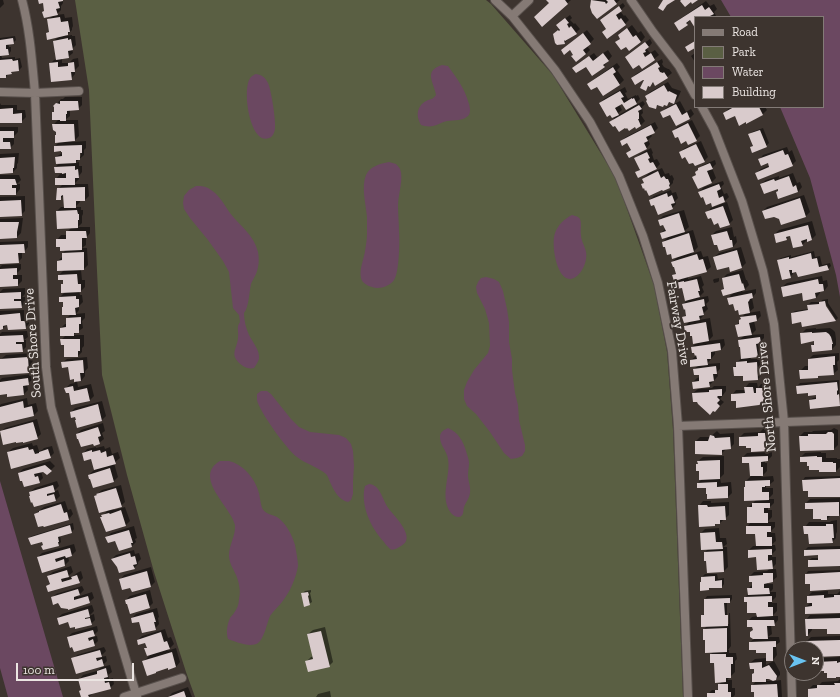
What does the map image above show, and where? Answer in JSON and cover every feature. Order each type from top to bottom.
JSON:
[{"type":"street","name":"South Shore Drive","points":[[22,0],[32,52],[35,93],[46,367],[51,406],[136,695]]},
{"type":"street","name":"Fairway Drive","points":[[495,0],[512,16],[554,70],[590,122],[619,176],[644,236],[658,283],[672,351],[678,426],[688,697]]},
{"type":"street","points":[[512,16],[529,0]]},
{"type":"street","points":[[631,0],[679,66],[694,93]]},
{"type":"street","points":[[0,92],[35,93],[78,91]]},
{"type":"street","name":"North Shore Drive","points":[[703,108],[714,129],[742,201],[763,271],[774,324],[784,422],[792,697]]},
{"type":"street","points":[[678,426],[840,420]]},
{"type":"street","points":[[124,697],[136,695],[182,678]]},
{"type":"green space","points":[[75,0],[486,0],[553,75],[616,178],[654,285],[667,352],[673,430],[683,697],[195,697],[154,572],[127,475],[102,375],[89,90]]},
{"type":"water","points":[[721,0],[840,0],[840,297],[836,275],[810,178],[780,108],[824,108],[824,16],[730,16]]},
{"type":"water","points":[[442,65],[448,66],[460,84],[469,104],[470,113],[466,118],[461,120],[447,121],[435,126],[421,125],[418,118],[419,107],[424,102],[432,99],[436,95],[431,74],[436,67]]},
{"type":"water","points":[[256,74],[260,75],[267,81],[272,98],[275,128],[273,135],[269,138],[262,138],[257,133],[252,125],[249,114],[247,103],[248,83],[251,77]]},
{"type":"water","points":[[389,162],[396,164],[400,168],[401,173],[398,205],[398,265],[396,277],[390,284],[384,287],[375,288],[364,283],[361,275],[367,235],[364,185],[366,175],[370,169]]},
{"type":"water","points":[[196,186],[208,188],[218,196],[230,213],[250,236],[258,252],[259,262],[256,274],[251,284],[248,304],[244,313],[247,330],[259,356],[259,360],[254,368],[248,368],[238,362],[234,352],[240,322],[239,315],[233,308],[229,272],[208,240],[184,209],[184,196],[189,190]]},
{"type":"water","points":[[572,215],[580,219],[581,237],[586,260],[583,268],[577,276],[570,279],[561,273],[558,267],[554,252],[554,238],[558,227],[564,220]]},
{"type":"water","points":[[486,277],[499,282],[503,291],[509,322],[509,342],[512,370],[519,420],[525,445],[525,451],[522,456],[511,459],[504,453],[476,414],[467,406],[464,399],[464,390],[467,382],[474,370],[488,353],[490,346],[489,323],[476,287],[481,278]]},
{"type":"water","points":[[261,391],[267,391],[271,394],[299,427],[310,432],[339,435],[346,438],[351,444],[354,466],[353,494],[351,500],[348,502],[339,497],[326,474],[301,459],[287,447],[268,421],[259,405],[257,394]]},
{"type":"water","points":[[448,428],[455,432],[462,441],[469,462],[468,475],[470,493],[464,507],[463,514],[459,517],[451,513],[446,500],[448,459],[440,436],[444,430]]},
{"type":"water","points":[[220,461],[229,461],[234,463],[247,472],[254,480],[259,492],[263,510],[266,513],[277,517],[283,522],[295,545],[298,566],[294,580],[285,598],[270,616],[262,638],[258,643],[251,645],[228,639],[227,636],[228,623],[239,603],[240,590],[229,558],[229,551],[235,525],[216,493],[210,475],[212,468]]},
{"type":"water","points":[[0,481],[63,697],[8,697],[0,668]]},
{"type":"water","points":[[369,484],[373,485],[379,490],[389,509],[400,522],[406,533],[407,538],[405,542],[396,549],[390,549],[386,545],[375,530],[368,516],[365,508],[364,493],[365,486]]},
{"type":"building","points":[[38,0],[63,1],[58,2],[60,8],[56,9],[58,15],[44,18],[42,12],[44,11],[43,3],[39,4]]},
{"type":"building","points":[[546,0],[565,0],[568,4],[542,27],[534,17],[549,3]]},
{"type":"building","points":[[591,0],[605,2],[606,4],[608,2],[606,0],[614,0],[617,4],[597,19],[592,13],[590,7]]},
{"type":"building","points":[[663,0],[675,0],[667,5],[663,11],[658,8]]},
{"type":"building","points":[[698,0],[692,4],[691,2],[685,7],[680,1]]},
{"type":"building","points":[[702,5],[705,10],[709,7],[714,14],[710,16],[694,16],[694,26],[690,20],[686,23],[688,25],[679,31],[674,23]]},
{"type":"building","points":[[619,6],[622,11],[616,15],[619,20],[621,18],[626,25],[607,39],[602,32],[606,29],[600,20]]},
{"type":"building","points":[[60,17],[61,22],[68,21],[70,32],[68,32],[68,35],[47,40],[46,33],[49,32],[47,19]]},
{"type":"building","points":[[565,18],[569,23],[567,24],[569,28],[571,26],[577,34],[565,41],[564,40],[565,44],[557,45],[553,34],[560,30],[556,25]]},
{"type":"building","points":[[627,28],[633,37],[636,35],[641,42],[629,51],[626,47],[621,50],[615,42],[620,39],[618,35]]},
{"type":"building","points":[[583,33],[591,44],[583,50],[586,54],[576,62],[571,56],[573,55],[570,50],[564,55],[561,50]]},
{"type":"building","points":[[13,38],[14,44],[6,45],[9,55],[0,56],[0,40]]},
{"type":"building","points":[[68,38],[68,40],[71,39],[73,50],[68,51],[69,58],[56,60],[53,41]]},
{"type":"building","points":[[645,42],[649,47],[645,50],[646,52],[643,53],[645,57],[651,53],[655,60],[642,69],[639,65],[633,69],[625,57]]},
{"type":"building","points":[[694,42],[694,49],[688,52],[685,47]]},
{"type":"building","points":[[603,53],[609,61],[603,65],[605,67],[592,76],[586,67],[576,73],[572,68],[589,56],[593,61]]},
{"type":"building","points":[[12,59],[13,61],[18,60],[19,71],[11,72],[12,74],[6,75],[6,78],[0,78],[0,60]]},
{"type":"building","points":[[58,62],[58,67],[68,66],[68,63],[74,62],[75,72],[71,72],[72,80],[51,82],[49,63]]},
{"type":"building","points":[[657,62],[660,67],[658,68],[660,72],[664,72],[668,78],[655,86],[653,82],[650,87],[648,86],[646,91],[640,88],[644,80],[635,85],[631,78]]},
{"type":"building","points":[[613,67],[616,72],[613,74],[620,85],[603,96],[597,87],[591,90],[587,84]]},
{"type":"building","points":[[664,85],[668,92],[669,91],[677,95],[674,104],[669,102],[667,106],[664,105],[663,107],[657,105],[656,109],[649,107],[645,96]]},
{"type":"building","points":[[620,91],[624,97],[621,98],[624,103],[634,98],[637,104],[626,110],[622,104],[615,108],[619,115],[612,118],[610,115],[607,117],[599,103]]},
{"type":"building","points":[[60,101],[78,101],[79,110],[67,111],[66,121],[52,120],[52,112],[54,112],[53,106],[56,103],[60,104]]},
{"type":"building","points":[[676,104],[682,115],[687,112],[690,119],[676,126],[670,115],[663,118],[660,112]]},
{"type":"building","points":[[639,105],[642,109],[638,111],[638,119],[641,126],[636,129],[635,127],[629,131],[625,128],[619,132],[615,126],[613,127],[609,122]]},
{"type":"building","points":[[13,108],[13,114],[22,113],[22,123],[0,123],[0,109]]},
{"type":"building","points":[[732,108],[760,108],[763,115],[739,126],[735,116],[726,120],[723,113]]},
{"type":"building","points":[[688,123],[697,141],[688,145],[686,141],[681,144],[678,137],[675,138],[672,131]]},
{"type":"building","points":[[52,124],[74,124],[75,141],[55,143],[56,132],[53,130]]},
{"type":"building","points":[[651,125],[655,133],[646,137],[648,141],[644,143],[647,149],[629,158],[626,153],[631,150],[627,143],[622,146],[620,141]]},
{"type":"building","points":[[760,130],[767,147],[752,153],[750,147],[753,146],[748,134]]},
{"type":"building","points":[[0,131],[14,131],[14,138],[3,138],[3,142],[10,142],[11,149],[0,149]]},
{"type":"building","points":[[696,144],[705,162],[695,166],[693,163],[689,164],[685,157],[682,159],[679,152]]},
{"type":"building","points":[[82,145],[80,160],[76,160],[76,163],[56,164],[55,157],[62,156],[62,152],[54,152],[54,146]]},
{"type":"building","points":[[783,150],[785,155],[788,154],[793,166],[758,180],[755,173],[769,167],[768,163],[761,166],[758,159]]},
{"type":"building","points":[[647,152],[650,158],[648,159],[650,163],[653,162],[657,169],[638,178],[635,172],[640,170],[634,158]]},
{"type":"building","points":[[15,157],[13,173],[0,174],[0,158]]},
{"type":"building","points":[[710,163],[713,169],[707,171],[712,183],[698,189],[692,177],[696,175],[695,172],[698,168]]},
{"type":"building","points":[[75,166],[75,170],[78,169],[79,178],[75,178],[75,185],[55,185],[55,178],[66,178],[66,173],[55,173],[54,167]]},
{"type":"building","points":[[658,171],[661,178],[664,176],[668,179],[670,188],[649,196],[646,190],[645,191],[644,188],[643,189],[641,184],[644,183],[642,179]]},
{"type":"building","points":[[789,176],[793,187],[796,185],[798,192],[778,199],[776,192],[778,189],[764,194],[760,184]]},
{"type":"building","points":[[0,179],[15,179],[17,185],[12,185],[12,188],[16,188],[16,195],[0,195]]},
{"type":"building","points":[[719,184],[721,189],[717,191],[719,198],[723,196],[725,202],[712,207],[711,203],[706,205],[703,197],[701,198],[698,192]]},
{"type":"building","points":[[85,187],[85,201],[76,201],[76,208],[64,208],[63,195],[61,196],[61,200],[56,200],[57,188]]},
{"type":"building","points":[[667,193],[668,197],[672,195],[675,203],[671,204],[673,209],[658,215],[654,205],[651,206],[649,200]]},
{"type":"building","points":[[800,198],[806,217],[781,225],[779,219],[774,217],[765,219],[762,211]]},
{"type":"building","points":[[21,200],[22,216],[0,217],[0,201]]},
{"type":"building","points":[[723,206],[730,225],[720,228],[718,223],[714,225],[711,218],[708,219],[705,212]]},
{"type":"building","points":[[77,210],[79,214],[78,228],[57,229],[56,211]]},
{"type":"building","points":[[679,213],[685,232],[662,239],[660,233],[666,231],[663,225],[660,226],[658,220]]},
{"type":"building","points":[[0,222],[19,222],[17,238],[0,239]]},
{"type":"building","points":[[808,225],[812,240],[807,242],[807,239],[801,241],[803,246],[793,248],[790,236],[786,237],[787,240],[776,243],[774,234]]},
{"type":"building","points":[[66,231],[86,231],[87,238],[82,238],[82,250],[60,251],[60,247],[56,247],[56,239],[66,239]]},
{"type":"building","points":[[727,231],[730,240],[732,240],[733,247],[719,251],[717,245],[714,245],[711,235]]},
{"type":"building","points":[[689,233],[694,252],[672,259],[671,254],[667,255],[662,242]]},
{"type":"building","points":[[24,244],[25,253],[18,253],[19,263],[0,264],[0,245]]},
{"type":"building","points":[[737,250],[742,268],[730,272],[729,267],[717,270],[713,257]]},
{"type":"building","points":[[84,252],[84,270],[57,271],[57,261],[62,260],[62,253]]},
{"type":"building","points":[[811,253],[812,259],[817,258],[819,267],[827,265],[829,270],[798,277],[796,272],[792,273],[792,270],[789,270],[791,278],[782,280],[777,260],[789,257],[789,259]]},
{"type":"building","points":[[697,254],[699,260],[703,259],[707,272],[674,281],[672,275],[676,274],[671,262]]},
{"type":"building","points":[[17,268],[17,275],[13,275],[13,279],[18,279],[18,286],[0,287],[0,269]]},
{"type":"building","points":[[77,274],[78,284],[81,284],[81,292],[61,293],[61,284],[63,284],[63,280],[58,280],[58,275]]},
{"type":"building","points":[[739,274],[745,290],[723,296],[721,290],[724,289],[722,278]]},
{"type":"building","points":[[697,279],[700,297],[685,301],[682,288],[676,289],[675,283]]},
{"type":"building","points":[[818,279],[819,284],[823,284],[824,291],[815,293],[816,298],[803,301],[802,293],[783,297],[781,287]]},
{"type":"building","points":[[21,292],[21,299],[14,299],[14,301],[21,301],[22,308],[0,309],[0,293]]},
{"type":"building","points":[[752,293],[753,298],[748,302],[750,313],[739,315],[738,310],[735,311],[733,304],[729,305],[727,298]]},
{"type":"building","points":[[76,296],[76,299],[79,299],[79,307],[75,308],[76,315],[62,315],[63,302],[59,302],[59,297]]},
{"type":"building","points":[[704,299],[705,306],[702,307],[704,315],[699,316],[700,320],[684,323],[682,317],[686,316],[685,309],[684,310],[682,304]]},
{"type":"building","points":[[825,301],[826,306],[836,321],[802,327],[801,322],[792,324],[791,313],[808,310],[807,305],[819,304],[819,302]]},
{"type":"building","points":[[20,313],[21,321],[25,321],[26,329],[8,330],[7,325],[3,326],[3,329],[0,330],[0,315]]},
{"type":"building","points":[[756,315],[757,321],[749,323],[752,335],[738,337],[735,325],[739,324],[739,320],[741,319],[740,317]]},
{"type":"building","points":[[81,317],[79,333],[74,333],[74,336],[60,336],[60,328],[66,327],[66,318]]},
{"type":"building","points":[[706,322],[709,341],[693,344],[690,332],[685,332],[684,326]]},
{"type":"building","points":[[826,332],[829,334],[833,344],[832,350],[812,352],[811,345],[814,345],[814,341],[801,344],[800,333]]},
{"type":"building","points":[[23,335],[24,342],[16,342],[16,344],[22,344],[23,352],[0,353],[0,336]]},
{"type":"building","points":[[760,337],[761,343],[756,344],[758,357],[741,359],[738,340]]},
{"type":"building","points":[[60,339],[80,339],[80,351],[78,351],[78,357],[64,357],[64,345],[61,345]]},
{"type":"building","points":[[720,343],[721,350],[711,352],[711,359],[707,359],[708,365],[690,367],[690,360],[697,359],[696,355],[695,356],[694,353],[692,353],[691,347]]},
{"type":"building","points":[[835,356],[835,365],[833,365],[834,375],[800,379],[799,370],[808,370],[808,359]]},
{"type":"building","points":[[28,357],[29,373],[0,375],[0,359]]},
{"type":"building","points":[[83,360],[84,373],[80,373],[81,381],[74,382],[74,379],[70,380],[68,367],[62,368],[61,362]]},
{"type":"building","points":[[747,361],[747,363],[757,362],[758,380],[743,381],[743,376],[734,376],[733,367],[736,367],[736,362]]},
{"type":"building","points":[[716,366],[717,374],[713,374],[714,381],[709,382],[710,387],[693,389],[692,382],[699,381],[699,375],[694,375],[693,369]]},
{"type":"building","points":[[28,378],[29,385],[23,386],[24,395],[7,397],[7,394],[0,395],[0,382]]},
{"type":"building","points":[[837,382],[837,395],[839,394],[840,406],[810,409],[809,400],[816,399],[816,395],[808,396],[808,393],[797,394],[796,386]]},
{"type":"building","points":[[73,386],[74,391],[87,388],[90,401],[71,405],[69,393],[66,393],[64,388]]},
{"type":"building","points":[[744,387],[753,387],[754,393],[756,393],[756,388],[765,388],[766,398],[763,403],[759,405],[736,408],[736,401],[731,401],[731,394],[745,393]]},
{"type":"building","points":[[722,389],[722,396],[717,397],[720,400],[717,403],[720,406],[710,415],[697,402],[693,402],[692,393],[709,392],[709,390]]},
{"type":"building","points":[[23,401],[24,408],[32,406],[34,416],[0,424],[0,407]]},
{"type":"building","points":[[98,404],[102,421],[77,428],[75,417],[71,418],[70,412]]},
{"type":"building","points":[[33,422],[38,439],[23,443],[16,442],[3,445],[0,431]]},
{"type":"building","points":[[98,427],[101,436],[98,437],[100,444],[81,447],[76,434]]},
{"type":"building","points":[[828,432],[832,432],[834,434],[834,450],[800,451],[799,436],[808,436],[808,434],[826,434]]},
{"type":"building","points":[[758,433],[765,433],[766,442],[768,442],[768,451],[751,452],[751,448],[739,446],[739,437],[758,436]]},
{"type":"building","points":[[710,435],[714,436],[715,438],[730,437],[731,449],[722,450],[722,455],[695,454],[695,441],[708,441]]},
{"type":"building","points":[[28,447],[29,450],[33,449],[35,454],[48,449],[51,458],[11,469],[7,452]]},
{"type":"building","points":[[92,450],[92,452],[100,450],[101,453],[106,451],[107,457],[113,455],[116,464],[94,470],[91,459],[84,461],[82,453]]},
{"type":"building","points":[[768,456],[768,461],[761,462],[761,467],[763,467],[763,476],[750,476],[749,463],[742,463],[742,457]]},
{"type":"building","points":[[800,457],[822,457],[822,462],[836,463],[836,472],[819,472],[819,470],[809,470],[807,462],[800,462]]},
{"type":"building","points":[[720,460],[720,479],[699,480],[699,471],[696,471],[696,464],[698,464],[697,461]]},
{"type":"building","points":[[45,465],[52,471],[47,475],[43,472],[34,474],[35,477],[38,476],[40,483],[24,487],[22,481],[20,481],[18,473]]},
{"type":"building","points":[[110,468],[114,482],[93,488],[88,475]]},
{"type":"building","points":[[840,478],[840,497],[808,497],[808,491],[803,491],[802,480]]},
{"type":"building","points":[[770,480],[770,486],[762,487],[762,492],[769,492],[769,500],[744,501],[745,481]]},
{"type":"building","points":[[717,482],[717,487],[728,486],[728,498],[707,499],[706,488],[697,488],[697,483]]},
{"type":"building","points":[[53,485],[55,492],[47,494],[47,496],[54,494],[56,501],[34,507],[32,502],[31,503],[29,492]]},
{"type":"building","points":[[116,488],[122,507],[99,513],[94,496]]},
{"type":"building","points":[[839,502],[839,516],[827,516],[827,520],[813,519],[813,509],[805,509],[805,503]]},
{"type":"building","points":[[752,503],[770,503],[770,508],[764,508],[764,513],[768,513],[768,523],[747,523],[747,507],[752,507]]},
{"type":"building","points":[[61,504],[64,513],[67,512],[69,520],[44,527],[38,527],[34,514]]},
{"type":"building","points":[[698,505],[707,505],[708,507],[725,506],[726,520],[720,520],[720,524],[715,524],[715,526],[699,527]]},
{"type":"building","points":[[121,510],[126,526],[106,532],[100,517],[102,517],[101,515],[110,514]]},
{"type":"building","points":[[826,524],[833,524],[833,543],[809,544],[808,534],[804,534],[803,526],[826,526]]},
{"type":"building","points":[[70,525],[72,533],[58,537],[59,546],[43,550],[41,546],[43,545],[42,542],[31,545],[28,538]]},
{"type":"building","points":[[746,526],[771,526],[771,532],[767,532],[767,537],[772,537],[772,546],[756,546],[755,534],[746,534]]},
{"type":"building","points":[[129,530],[133,543],[131,543],[132,547],[119,551],[115,541],[108,543],[105,537]]},
{"type":"building","points":[[715,532],[716,542],[722,542],[723,549],[701,550],[700,533]]},
{"type":"building","points":[[70,548],[72,556],[66,558],[65,556],[55,559],[56,562],[64,559],[65,566],[42,573],[37,557]]},
{"type":"building","points":[[772,549],[772,555],[768,555],[768,561],[772,560],[773,569],[757,570],[756,557],[748,558],[748,550]]},
{"type":"building","points":[[840,549],[840,566],[808,567],[808,560],[818,560],[818,555],[804,556],[804,550]]},
{"type":"building","points":[[723,551],[724,572],[707,573],[706,561],[704,561],[704,552]]},
{"type":"building","points":[[130,553],[131,557],[135,556],[137,564],[133,565],[135,569],[119,573],[117,567],[111,559]]},
{"type":"building","points":[[67,570],[69,577],[61,579],[62,582],[72,579],[71,577],[77,575],[80,583],[48,592],[46,586],[50,584],[47,576]]},
{"type":"building","points":[[147,571],[151,587],[132,592],[130,588],[122,590],[119,579]]},
{"type":"building","points":[[840,572],[840,589],[810,591],[810,584],[805,584],[805,574]]},
{"type":"building","points":[[763,573],[773,573],[773,582],[764,584],[764,588],[769,588],[770,594],[748,595],[747,588],[752,588],[752,582],[749,582],[749,576],[763,575]]},
{"type":"building","points":[[715,576],[715,581],[722,580],[722,588],[709,588],[709,590],[700,591],[701,577]]},
{"type":"building","points":[[78,589],[80,595],[74,597],[74,600],[88,596],[90,603],[68,610],[61,608],[58,603],[53,605],[51,597]]},
{"type":"building","points":[[308,592],[310,605],[304,607],[301,593]]},
{"type":"building","points":[[146,594],[150,608],[130,614],[125,600]]},
{"type":"building","points":[[824,595],[824,598],[840,595],[840,613],[805,614],[805,607],[812,606],[812,603],[807,603],[807,596]]},
{"type":"building","points":[[772,596],[772,602],[768,602],[768,607],[773,607],[773,616],[757,617],[756,613],[747,613],[747,602],[744,602],[744,597]]},
{"type":"building","points":[[730,598],[730,603],[724,603],[725,615],[728,615],[728,626],[701,627],[701,615],[704,615],[704,599]]},
{"type":"building","points":[[88,609],[90,617],[85,619],[90,618],[92,625],[75,629],[75,627],[70,628],[68,622],[59,625],[57,618]]},
{"type":"building","points":[[153,612],[156,622],[154,622],[156,630],[142,633],[139,622],[132,623],[131,618]]},
{"type":"building","points":[[840,618],[840,634],[827,634],[827,629],[808,629],[808,636],[806,636],[805,619]]},
{"type":"building","points":[[747,620],[774,620],[775,626],[767,626],[768,639],[753,639],[750,637],[750,632],[753,630],[752,627],[747,627]]},
{"type":"building","points":[[727,628],[727,652],[705,653],[703,629]]},
{"type":"building","points":[[93,630],[95,636],[88,638],[89,641],[93,639],[95,646],[74,652],[72,647],[70,648],[67,637]]},
{"type":"building","points":[[321,631],[330,667],[308,672],[305,661],[313,659],[307,634]]},
{"type":"building","points":[[161,632],[164,642],[167,641],[170,649],[147,656],[144,648],[147,648],[145,643],[138,645],[137,640]]},
{"type":"building","points":[[840,640],[840,656],[824,657],[824,641],[806,641]]},
{"type":"building","points":[[776,641],[776,647],[773,647],[773,661],[766,661],[766,653],[756,653],[756,650],[749,650],[749,642]]},
{"type":"building","points":[[100,650],[102,657],[96,658],[97,661],[102,659],[104,666],[76,674],[71,658]]},
{"type":"building","points":[[172,652],[176,667],[168,670],[168,668],[147,676],[142,661]]},
{"type":"building","points":[[710,654],[726,654],[726,657],[733,657],[733,664],[731,664],[731,678],[726,678],[726,682],[715,683],[714,663],[710,663]]},
{"type":"building","points":[[762,662],[762,668],[769,665],[777,676],[776,680],[773,681],[766,679],[766,682],[752,682],[752,674],[754,673],[754,669],[750,669],[749,663]]},
{"type":"building","points":[[824,662],[840,662],[840,677],[827,678],[827,673],[824,673]]},
{"type":"building","points":[[106,668],[108,677],[104,678],[105,683],[109,682],[111,689],[88,695],[89,697],[81,697],[78,679],[97,674],[97,671]]},
{"type":"building","points":[[834,683],[840,683],[840,697],[808,697],[808,689],[817,688],[817,685],[835,685]]},
{"type":"building","points":[[718,684],[728,684],[728,692],[731,692],[731,697],[707,697],[707,693],[715,693],[715,690],[718,690]]},
{"type":"building","points":[[777,684],[778,697],[754,697],[754,692],[751,692],[751,685]]},
{"type":"building","points":[[184,691],[186,697],[168,697]]}]
